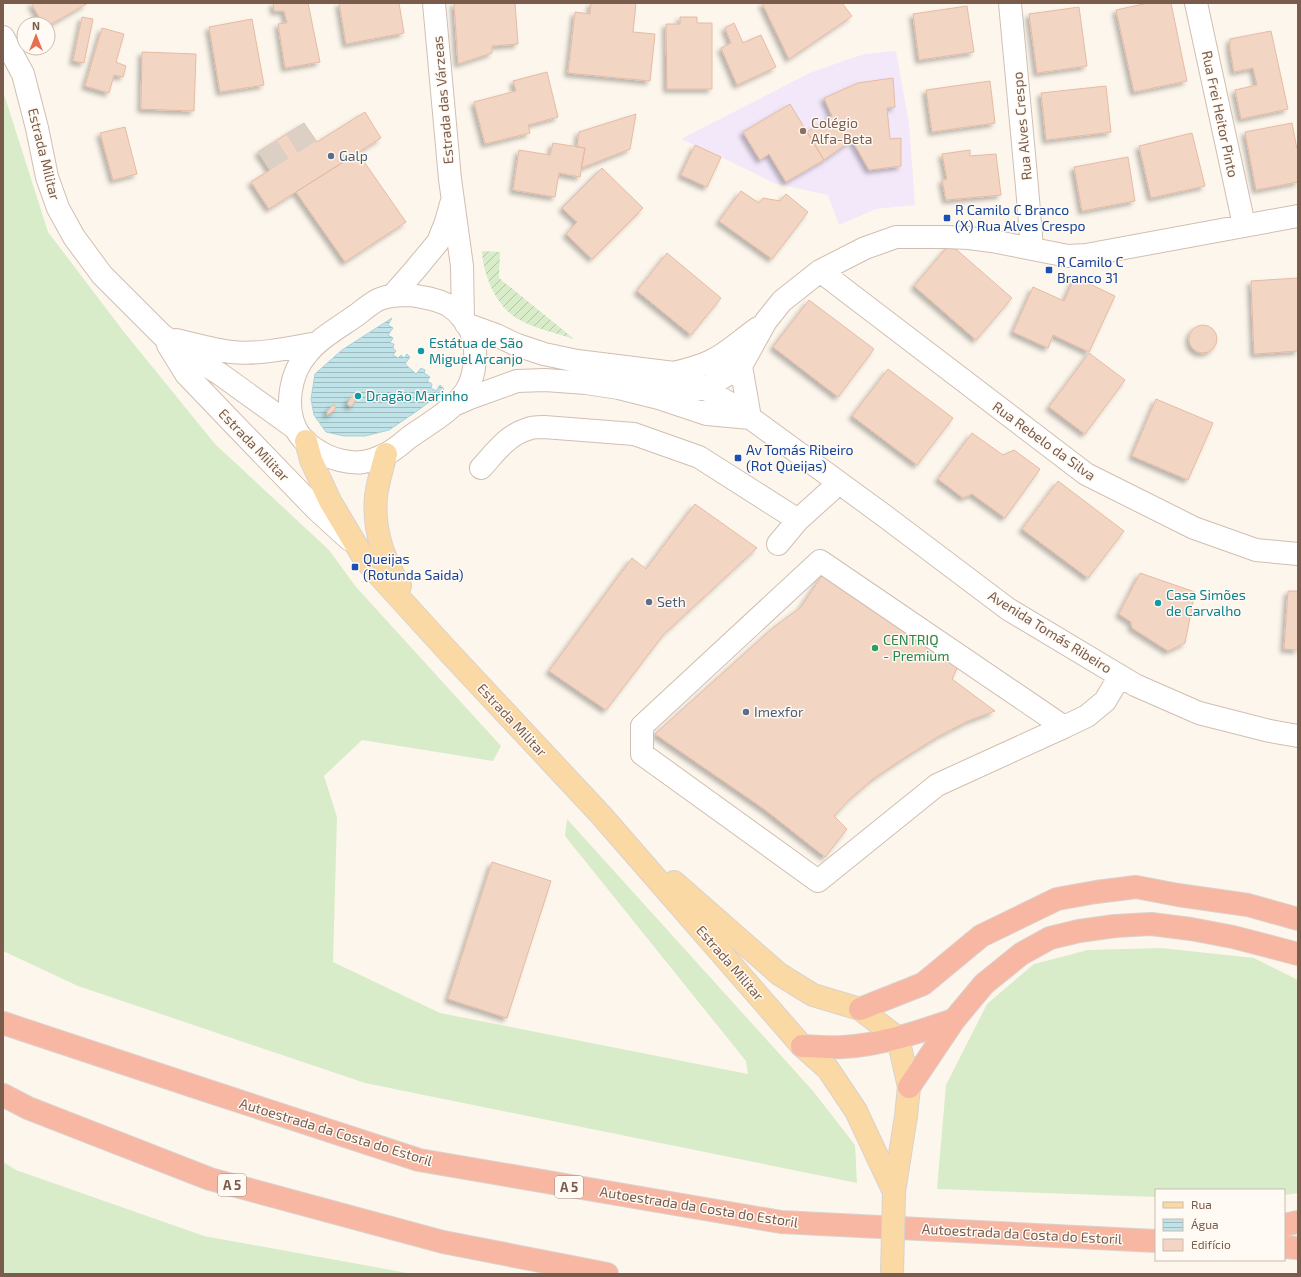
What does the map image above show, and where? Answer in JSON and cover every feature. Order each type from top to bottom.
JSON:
[{"type":"highway","points":[[860,1010],[923,984],[981,936],[1057,899],[1136,887],[1178,895],[1248,905],[1298,919]]},
{"type":"highway","points":[[909,1087],[954,1020],[984,984],[1021,954],[1050,938],[1079,931],[1115,926],[1151,924],[1219,934],[1298,954]]},
{"type":"highway","points":[[802,1046],[842,1047],[871,1044],[898,1038],[954,1020]]},
{"type":"highway","name":"Autoestrada da Costa do Estoril","points":[[3,1023],[419,1160],[781,1222],[1155,1241]]},
{"type":"highway","name":"A 5","points":[[3,1095],[28,1108],[210,1179],[443,1242],[607,1274]]},
{"type":"highway","points":[[3,1102],[28,1108]]},
{"type":"highway","points":[[1285,1225],[1298,1222]]},
{"type":"highway","points":[[1285,1247],[1298,1248]]},
{"type":"main road","name":"Estrada Militar","points":[[300,435],[330,501],[365,560],[601,815],[802,1046],[828,1069],[856,1111],[894,1192]]},
{"type":"main road","name":"Estrada Militar","points":[[386,454],[376,497],[376,520],[380,546],[390,570],[424,625]]},
{"type":"main road","name":"Estrada Militar","points":[[601,815],[779,974],[813,995],[860,1010],[898,1038]]},
{"type":"main road","points":[[892,1274],[894,1192],[909,1087],[898,1038]]},
{"type":"street","name":"Estrada das Várzeas","points":[[434,3],[452,197],[462,266],[465,322]]},
{"type":"street","name":"Rua Alves Crespo","points":[[1010,3],[1032,248]]},
{"type":"street","name":"Rua Frei Heitor Pinto","points":[[1196,3],[1244,225]]},
{"type":"street","name":"Estrada Militar","points":[[3,37],[23,74],[37,128],[47,177],[58,208],[74,237],[102,275],[162,336],[220,374],[300,435]]},
{"type":"street","name":"Estrada das Várzeas","points":[[392,296],[438,242],[446,222],[452,197]]},
{"type":"street","points":[[619,388],[691,391],[706,388],[740,366],[766,321],[782,301],[820,270],[865,248],[896,237],[969,238],[1032,248],[1050,254],[1068,256],[1086,255],[1298,216]]},
{"type":"street","name":"Rua Rebelo da Silva","points":[[820,270],[1086,474],[1194,528],[1256,550],[1298,554]]},
{"type":"street","points":[[454,405],[466,390],[473,376],[475,356],[472,335],[465,322],[448,306],[429,298],[410,295],[392,296],[379,300],[317,343],[305,356],[296,372],[291,388],[290,410],[300,435],[319,452],[333,458],[350,462],[363,462],[386,454],[454,405],[517,382],[545,380],[586,383],[619,388],[659,398],[707,414],[750,418],[740,366]]},
{"type":"street","points":[[674,373],[710,362],[726,352],[766,321]]},
{"type":"street","name":"Avenida Tomás Ribeiro","points":[[465,322],[516,345],[544,354],[578,361],[674,373],[691,380],[734,406],[1008,609],[1135,685],[1199,713],[1270,731],[1298,736]]},
{"type":"street","points":[[162,336],[230,352],[256,352],[317,343]]},
{"type":"street","name":"Estrada Militar","points":[[162,336],[186,374],[316,509],[357,546]]},
{"type":"street","points":[[481,468],[503,444],[515,434],[529,428],[544,427],[634,434],[699,457],[798,520]]},
{"type":"street","points":[[778,544],[798,520],[839,483]]},
{"type":"street","points":[[1064,727],[820,561],[642,726],[642,754],[818,881],[937,785],[1064,727],[1087,716],[1105,701],[1120,676]]},
{"type":"shaded area","name":"Colégio Alfa-Beta","points":[[896,51],[909,123],[915,205],[876,209],[839,225],[828,195],[774,183],[681,139],[810,73],[865,54]]},
{"type":"green space","points":[[3,91],[48,232],[124,332],[215,444],[329,550],[356,587],[501,746],[493,761],[362,740],[324,776],[337,817],[333,962],[440,1013],[748,1074],[746,1061],[565,836],[567,819],[813,1091],[855,1145],[857,1183],[365,1083],[78,986],[3,951]]},
{"type":"green space","points":[[482,251],[500,252],[499,278],[574,339],[530,325],[516,318],[509,312],[496,297],[488,279]]},
{"type":"green space","points":[[1161,948],[1254,958],[1298,980],[1298,1193],[1285,1195],[1285,1189],[1155,1189],[1155,1197],[937,1189],[946,1085],[987,1004],[1034,964],[1088,950]]},
{"type":"green space","points":[[3,1162],[16,1170],[204,1236],[413,1274],[3,1274]]},
{"type":"water","points":[[392,318],[388,325],[393,328],[388,335],[393,338],[390,343],[394,344],[393,348],[396,351],[393,355],[398,358],[401,355],[404,358],[407,354],[410,357],[405,364],[416,374],[421,368],[425,370],[424,373],[430,377],[427,381],[432,384],[431,388],[436,391],[440,385],[444,389],[439,395],[389,430],[365,436],[344,436],[326,432],[314,415],[311,399],[315,374],[342,350]]},
{"type":"building","points":[[31,3],[88,3],[56,21],[56,16],[38,16]]},
{"type":"building","points":[[273,3],[308,3],[320,62],[285,68],[278,24],[287,23],[284,11],[274,11]]},
{"type":"building","points":[[339,3],[399,3],[404,33],[346,44]]},
{"type":"building","points":[[454,3],[515,3],[518,44],[492,46],[492,53],[458,64]]},
{"type":"building","points":[[591,3],[636,3],[633,32],[655,34],[650,81],[568,73],[575,12],[590,14]]},
{"type":"building","points":[[762,3],[842,3],[852,16],[789,59]]},
{"type":"building","points":[[1148,3],[1171,3],[1187,81],[1134,92],[1116,10]]},
{"type":"building","points":[[967,6],[974,52],[919,60],[913,14]]},
{"type":"building","points":[[1079,7],[1087,66],[1037,73],[1029,14]]},
{"type":"building","points":[[82,17],[93,19],[84,63],[73,61]]},
{"type":"building","points":[[680,17],[697,17],[697,23],[712,23],[712,89],[667,89],[666,24],[680,24]]},
{"type":"building","points":[[252,19],[264,85],[220,92],[209,27]]},
{"type":"building","points":[[734,23],[743,43],[761,35],[776,67],[737,85],[721,48],[731,43],[725,28]]},
{"type":"building","points":[[102,28],[124,34],[116,62],[126,66],[123,77],[114,75],[109,93],[85,86]]},
{"type":"building","points":[[1271,31],[1288,109],[1241,119],[1235,90],[1257,85],[1253,68],[1234,72],[1230,49],[1230,39]]},
{"type":"building","points":[[142,52],[196,54],[194,111],[141,109]]},
{"type":"building","points":[[547,72],[558,117],[528,125],[530,133],[485,144],[474,102],[516,91],[513,81]]},
{"type":"building","points":[[893,78],[895,107],[887,108],[890,139],[901,138],[901,166],[869,170],[852,140],[824,160],[807,132],[832,116],[824,98],[858,83]]},
{"type":"building","points":[[990,81],[995,123],[932,132],[926,90]]},
{"type":"building","points":[[1106,86],[1111,132],[1046,140],[1041,93]]},
{"type":"building","points":[[790,104],[824,160],[786,182],[769,154],[760,160],[743,132]]},
{"type":"building","points":[[365,112],[381,138],[269,209],[251,182],[270,170],[258,152],[304,123],[317,142]]},
{"type":"building","points":[[636,114],[630,149],[581,168],[585,148],[577,147],[579,132]]},
{"type":"building","points":[[1292,123],[1297,149],[1298,148],[1298,182],[1256,190],[1245,132]]},
{"type":"building","points":[[125,127],[137,174],[113,180],[100,133]]},
{"type":"building","points":[[1192,133],[1205,186],[1151,198],[1139,146]]},
{"type":"building","points":[[553,143],[585,148],[580,177],[559,173],[555,197],[513,190],[519,150],[550,155]]},
{"type":"building","points":[[695,145],[721,157],[707,187],[681,175]]},
{"type":"building","points":[[970,150],[970,156],[996,154],[1001,195],[946,200],[942,180],[947,179],[942,154]]},
{"type":"building","points":[[358,153],[406,222],[345,262],[296,192]]},
{"type":"building","points":[[1128,157],[1135,201],[1082,211],[1074,167]]},
{"type":"building","points":[[602,168],[643,208],[592,259],[566,234],[577,222],[562,208]]},
{"type":"building","points":[[741,191],[759,203],[763,198],[780,201],[786,194],[808,212],[772,259],[719,221]]},
{"type":"building","points":[[950,244],[1012,298],[976,340],[914,286]]},
{"type":"building","points":[[667,253],[721,298],[691,335],[637,291]]},
{"type":"building","points":[[1075,277],[1115,296],[1089,352],[1053,335],[1048,348],[1013,332],[1033,287],[1064,301]]},
{"type":"building","points":[[1298,278],[1298,351],[1254,354],[1251,281]]},
{"type":"building","points":[[809,300],[874,349],[838,397],[773,347]]},
{"type":"building","points":[[1203,325],[1213,329],[1217,339],[1213,349],[1203,353],[1193,349],[1189,339],[1193,329]]},
{"type":"building","points":[[1089,353],[1125,380],[1085,434],[1049,407]]},
{"type":"building","points":[[888,369],[953,418],[917,465],[852,416]]},
{"type":"building","points":[[352,396],[356,400],[351,407],[347,404]]},
{"type":"building","points":[[1156,399],[1213,423],[1188,480],[1132,456]]},
{"type":"building","points":[[334,404],[336,408],[327,415],[327,411]]},
{"type":"building","points":[[972,433],[1003,455],[1014,450],[1040,469],[1005,518],[972,494],[963,498],[938,479]]},
{"type":"building","points":[[1058,481],[1124,531],[1088,578],[1022,529]]},
{"type":"building","name":"Seth","points":[[695,504],[757,548],[664,634],[606,710],[549,671],[632,558],[646,569]]},
{"type":"building","name":"Casa Simões de Carvalho","points":[[1140,573],[1195,592],[1185,643],[1168,651],[1132,628],[1131,622],[1119,614]]},
{"type":"building","points":[[823,574],[960,662],[952,679],[995,711],[968,721],[939,736],[873,779],[850,799],[834,816],[847,829],[825,857],[764,809],[655,734],[774,627],[801,607]]},
{"type":"building","points":[[1288,591],[1298,591],[1298,650],[1284,649]]},
{"type":"building","points":[[492,862],[551,881],[507,1018],[448,999]]},
{"type":"tunnel","points":[[264,161],[310,132]]},
{"type":"place","name":"Colégio Alfa-Beta","points":[[803,131]]},
{"type":"place","name":"Galp","points":[[331,156]]},
{"type":"place","name":"R Camilo C Branco (X) Rua Alves Crespo","points":[[947,218]]},
{"type":"place","name":"R Camilo C Branco 31","points":[[1049,270]]},
{"type":"place","name":"Estátua de São Miguel Arcanjo","points":[[421,351]]},
{"type":"place","name":"Dragão Marinho","points":[[358,396]]},
{"type":"place","name":"Av Tomás Ribeiro (Rot Queijas)","points":[[738,458]]},
{"type":"place","name":"Queijas (Rotunda Saida)","points":[[355,567]]},
{"type":"place","name":"Seth","points":[[649,602]]},
{"type":"place","name":"Casa Simões de Carvalho","points":[[1158,603]]},
{"type":"place","name":"CENTRIQ - Premium","points":[[875,648]]},
{"type":"place","name":"Imexfor","points":[[746,712]]}]
